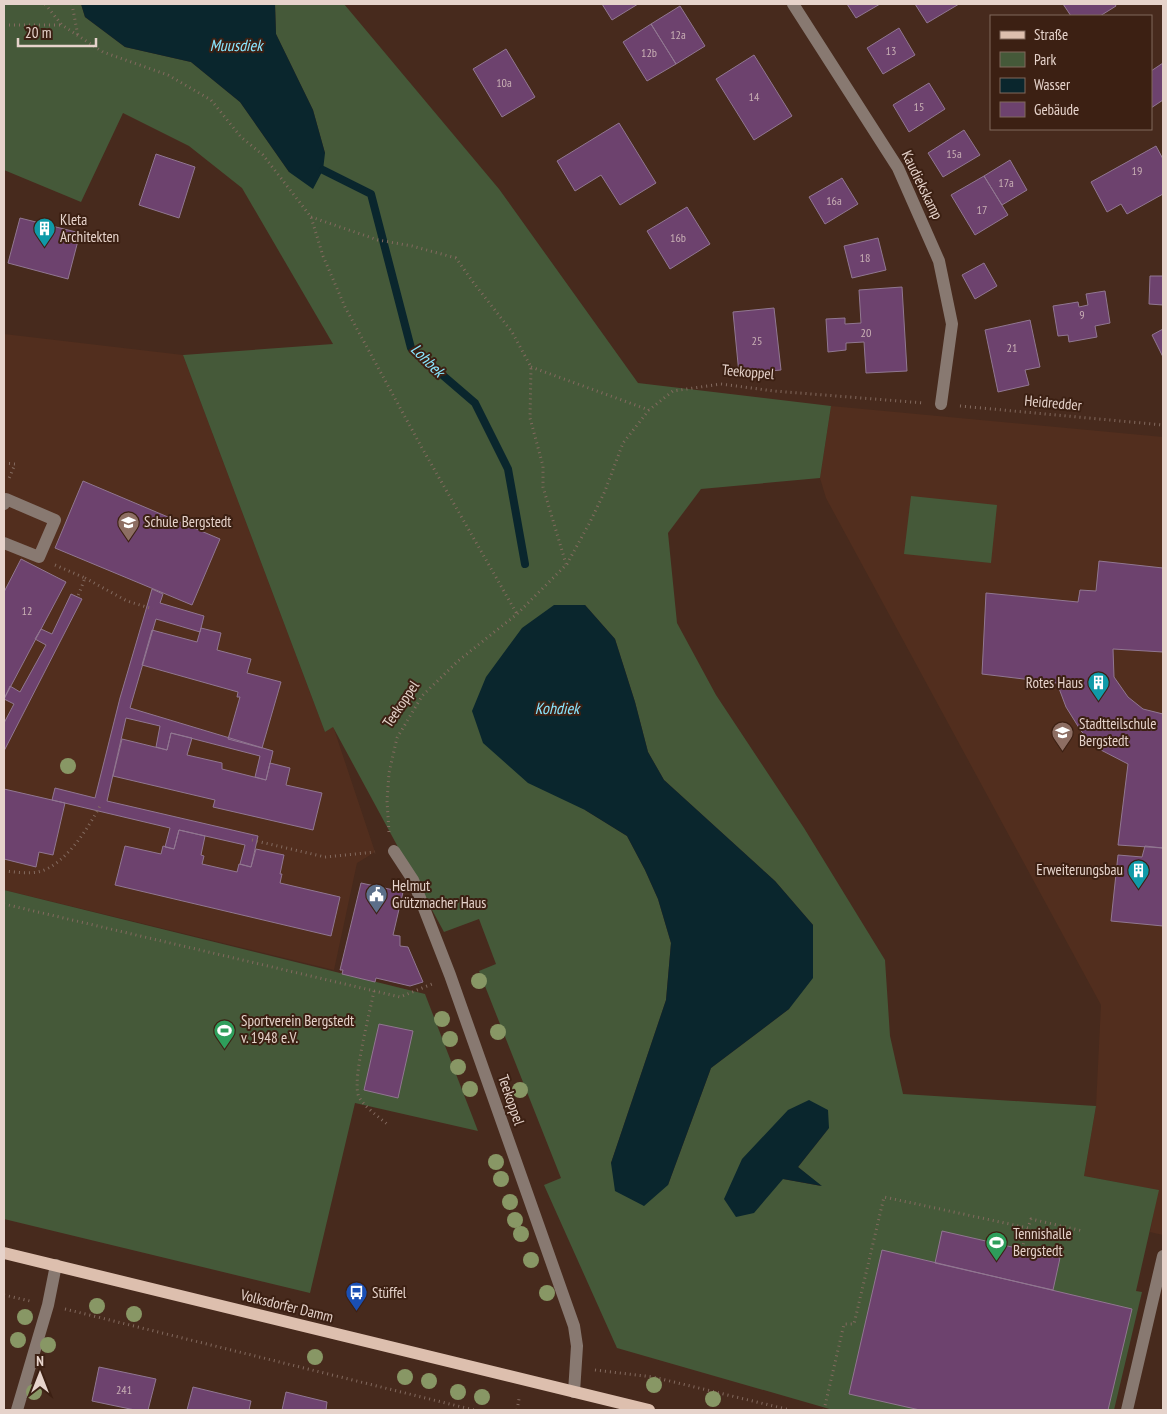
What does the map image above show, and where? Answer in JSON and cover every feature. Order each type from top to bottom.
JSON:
[{"type":"main road","name":"Volksdorfer Damm","points":[[4,1253],[574,1392],[621,1407],[649,1410]]},
{"type":"street","name":"Kaudiekskamp","points":[[793,4],[898,168],[939,261],[952,324],[941,404]]},
{"type":"street","points":[[4,543],[39,557],[55,520],[5,502]]},
{"type":"street","name":"Teekoppel","points":[[394,851],[413,880],[450,976],[574,1326],[577,1346],[574,1392]]},
{"type":"street","points":[[1127,1410],[1163,1256]]},
{"type":"street","points":[[17,1410],[48,1305],[56,1265]]},
{"type":"path","points":[[45,4],[62,25],[103,52],[168,75],[211,100],[241,137],[263,155],[311,217],[323,256],[345,307],[422,448],[517,614]]},
{"type":"path","points":[[72,4],[78,36]]},
{"type":"path","points":[[4,25],[62,25]]},
{"type":"path","points":[[311,217],[378,240],[412,246],[456,258],[512,332],[531,367],[530,418],[543,466],[543,487],[567,564]]},
{"type":"path","points":[[531,367],[649,410]]},
{"type":"path","name":"Teekoppel","points":[[394,851],[389,836],[387,801],[389,773],[397,738],[422,696],[458,661],[517,614],[567,564],[605,490],[623,443],[649,410],[674,391],[721,384],[774,391],[941,404]]},
{"type":"path","name":"Heidredder","points":[[941,404],[1163,425]]},
{"type":"path","points":[[4,463],[15,464],[6,486],[5,502]]},
{"type":"path","points":[[39,557],[86,578],[127,601],[153,609]]},
{"type":"path","points":[[78,596],[86,578]]},
{"type":"path","points":[[4,871],[38,872],[50,868],[88,828],[100,806]]},
{"type":"path","points":[[252,840],[325,857],[394,851]]},
{"type":"path","points":[[4,904],[400,996],[421,990],[450,976]]},
{"type":"path","points":[[374,990],[357,1076],[358,1095],[366,1106],[387,1124]]},
{"type":"path","points":[[824,1410],[844,1324],[854,1324],[884,1197],[1028,1228]]},
{"type":"path","points":[[1022,1249],[1031,1219],[1083,1231]]},
{"type":"path","points":[[4,1295],[474,1410]]},
{"type":"path","points":[[576,1369],[653,1377],[790,1410]]},
{"type":"shaded area","name":"Schule Bergstedt","points":[[4,334],[183,355],[325,732],[333,726],[375,852],[357,863],[334,970],[4,890]]},
{"type":"shaded area","name":"Stadtteilschule Bergstedt","points":[[831,406],[1163,437],[1163,1235],[1150,1232],[1158,1190],[1084,1176],[1096,1106],[1101,1005],[826,498],[820,478]]},
{"type":"green space","points":[[4,4],[81,4],[85,17],[125,47],[191,62],[240,102],[289,172],[325,153],[313,110],[276,34],[275,4],[344,4],[499,189],[638,383],[831,406],[820,478],[701,489],[668,533],[677,623],[716,695],[804,828],[885,960],[890,1036],[903,1094],[1096,1106],[1084,1176],[1159,1190],[1136,1291],[1142,1292],[1114,1410],[833,1410],[617,1348],[544,1185],[561,1178],[479,971],[496,964],[479,919],[444,932],[333,727],[325,732],[183,355],[333,344],[242,188],[189,146],[123,113],[81,202],[4,170]],"holes":[[[585,605],[615,639],[635,702],[648,752],[664,780],[775,881],[813,925],[789,1009],[711,1068],[668,1185],[611,1163],[666,1000],[671,943],[658,899],[627,836],[585,810]],[[829,1128],[798,1167],[821,1186],[783,1179]]]},
{"type":"green space","points":[[911,496],[997,505],[991,563],[904,554]]},
{"type":"green space","name":"Sportverein Bergstedt v. 1948 e.V.","points":[[4,890],[425,994],[478,1131],[355,1103],[310,1293],[4,1219]]},
{"type":"water","name":"Muusdiek","points":[[81,4],[275,4],[276,34],[313,110],[325,153],[323,170],[313,189],[289,172],[240,102],[191,62],[125,47],[85,17]]},
{"type":"water","name":"Kohdiek","points":[[554,605],[585,605],[615,639],[635,702],[648,752],[664,780],[775,881],[813,925],[813,978],[789,1009],[711,1068],[668,1185],[644,1206],[615,1191],[611,1163],[666,1000],[671,943],[658,899],[627,836],[585,810],[528,783],[483,743],[472,711],[486,677],[522,628]]},
{"type":"water","points":[[809,1100],[828,1110],[829,1128],[798,1167],[822,1186],[783,1179],[754,1213],[736,1217],[724,1199],[742,1159],[788,1110]]},
{"type":"building","points":[[602,4],[638,4],[612,20]]},
{"type":"building","points":[[847,4],[880,4],[856,18]]},
{"type":"building","points":[[915,4],[959,4],[927,23]]},
{"type":"building","points":[[1063,4],[1115,4],[1116,6],[1102,15],[1070,15]]},
{"type":"building","points":[[680,6],[705,46],[676,64],[651,24]]},
{"type":"building","points":[[651,24],[676,64],[647,81],[623,42]]},
{"type":"building","points":[[899,28],[915,55],[883,74],[867,48]]},
{"type":"building","points":[[506,49],[535,97],[502,117],[473,69]]},
{"type":"building","points":[[754,55],[792,116],[754,140],[716,79]]},
{"type":"building","points":[[1163,63],[1163,100],[1152,107],[1152,70]]},
{"type":"building","points":[[929,83],[945,109],[909,132],[893,105]]},
{"type":"building","points":[[619,123],[656,183],[620,205],[601,175],[575,191],[557,161]]},
{"type":"building","points":[[964,130],[980,155],[943,177],[928,153]]},
{"type":"building","points":[[1156,146],[1163,159],[1163,194],[1127,214],[1121,204],[1107,212],[1091,182]]},
{"type":"building","points":[[156,154],[195,167],[179,218],[139,205]]},
{"type":"building","points":[[1010,160],[1027,190],[1002,205],[984,176]]},
{"type":"building","points":[[984,176],[1008,215],[975,235],[951,195]]},
{"type":"building","points":[[842,178],[858,204],[825,224],[809,197]]},
{"type":"building","points":[[687,207],[710,244],[670,269],[647,231]]},
{"type":"building","name":"Kleta Architekten","points":[[20,218],[80,233],[68,279],[8,263]]},
{"type":"building","points":[[878,238],[886,270],[852,278],[844,246]]},
{"type":"building","points":[[984,263],[997,286],[975,299],[962,275]]},
{"type":"building","points":[[1150,276],[1163,276],[1163,305],[1149,304]]},
{"type":"building","points":[[902,287],[907,371],[866,373],[864,342],[846,343],[846,350],[828,352],[826,319],[845,318],[845,324],[861,323],[859,290]]},
{"type":"building","points":[[1105,291],[1110,323],[1095,326],[1097,337],[1069,342],[1068,335],[1058,336],[1053,306],[1078,302],[1079,307],[1088,305],[1086,294]]},
{"type":"building","points":[[774,308],[781,370],[739,374],[733,312]]},
{"type":"building","points":[[1030,320],[1040,367],[1025,370],[1029,385],[998,392],[985,330]]},
{"type":"building","points":[[1163,329],[1163,357],[1152,335]]},
{"type":"building","points":[[83,481],[220,539],[192,605],[55,548]]},
{"type":"building","points":[[21,559],[66,582],[4,699],[4,592]]},
{"type":"building","name":"Rotes Haus","points":[[1099,561],[1163,568],[1163,652],[1113,649],[1114,677],[1128,697],[1143,709],[1163,714],[1163,848],[1118,845],[1128,764],[1099,749],[1081,731],[1066,707],[1057,683],[982,674],[986,593],[1078,602],[1080,590],[1096,591]]},
{"type":"building","points":[[152,589],[163,594],[160,603],[204,616],[200,632],[156,619],[130,708],[273,751],[266,780],[255,777],[260,756],[171,733],[167,750],[156,747],[160,726],[126,718],[107,801],[258,836],[251,867],[240,864],[245,845],[179,830],[174,849],[165,847],[170,828],[52,800],[55,788],[95,798],[120,698]]},
{"type":"building","points":[[71,594],[82,599],[4,751],[4,723],[14,704],[4,699],[10,686],[20,692],[46,645],[35,639],[41,629],[52,634]]},
{"type":"building","points":[[201,628],[221,633],[217,650],[251,659],[247,673],[281,682],[262,748],[228,739],[240,697],[237,697],[238,692],[142,665],[152,630],[197,642]]},
{"type":"building","points":[[171,733],[192,738],[187,755],[222,763],[222,769],[266,780],[270,763],[290,768],[286,785],[322,793],[313,830],[213,807],[215,800],[113,776],[122,739],[167,750]]},
{"type":"building","points":[[4,789],[65,803],[53,855],[39,852],[36,867],[4,859]]},
{"type":"building","points":[[179,830],[205,836],[201,855],[204,856],[202,864],[237,872],[239,864],[251,867],[256,849],[284,855],[280,883],[340,897],[331,936],[115,885],[125,846],[161,854],[163,846],[174,849]]},
{"type":"building","name":"Erweiterungsbau","points":[[1145,846],[1163,848],[1163,926],[1111,921],[1118,855],[1142,857]]},
{"type":"building","name":"Helmut Grützmacher Haus","points":[[361,883],[403,892],[393,935],[400,936],[400,946],[408,947],[423,982],[410,986],[376,978],[375,982],[342,974],[343,970],[340,970]]},
{"type":"building","points":[[379,1024],[413,1031],[398,1098],[364,1090]]},
{"type":"building","points":[[942,1231],[1060,1258],[1053,1290],[935,1263]]},
{"type":"building","points":[[882,1250],[1132,1309],[1108,1410],[920,1410],[849,1394]]},
{"type":"building","points":[[99,1367],[156,1379],[148,1410],[135,1410],[92,1401]]},
{"type":"building","points":[[193,1387],[251,1401],[249,1410],[187,1410]]},
{"type":"building","points":[[286,1392],[327,1402],[326,1410],[282,1410]]},
{"type":"waterway","name":"Lohbek","points":[[323,170],[371,194],[411,348],[475,403],[508,469],[525,564]]},
{"type":"place","name":"Kleta Architekten","points":[[44,248]]},
{"type":"place","name":"Schule Bergstedt","points":[[128,541]]},
{"type":"place","name":"Rotes Haus","points":[[1099,702]]},
{"type":"place","name":"Stadtteilschule Bergstedt","points":[[1063,752]]},
{"type":"place","name":"Erweiterungsbau","points":[[1139,889]]},
{"type":"place","name":"Helmut Grützmacher Haus","points":[[376,914]]},
{"type":"place","name":"Sportverein Bergstedt v. 1948 e.V.","points":[[225,1049]]},
{"type":"place","name":"Tennishalle Bergstedt","points":[[997,1262]]},
{"type":"place","name":"Stüffel","points":[[356,1312]]}]
